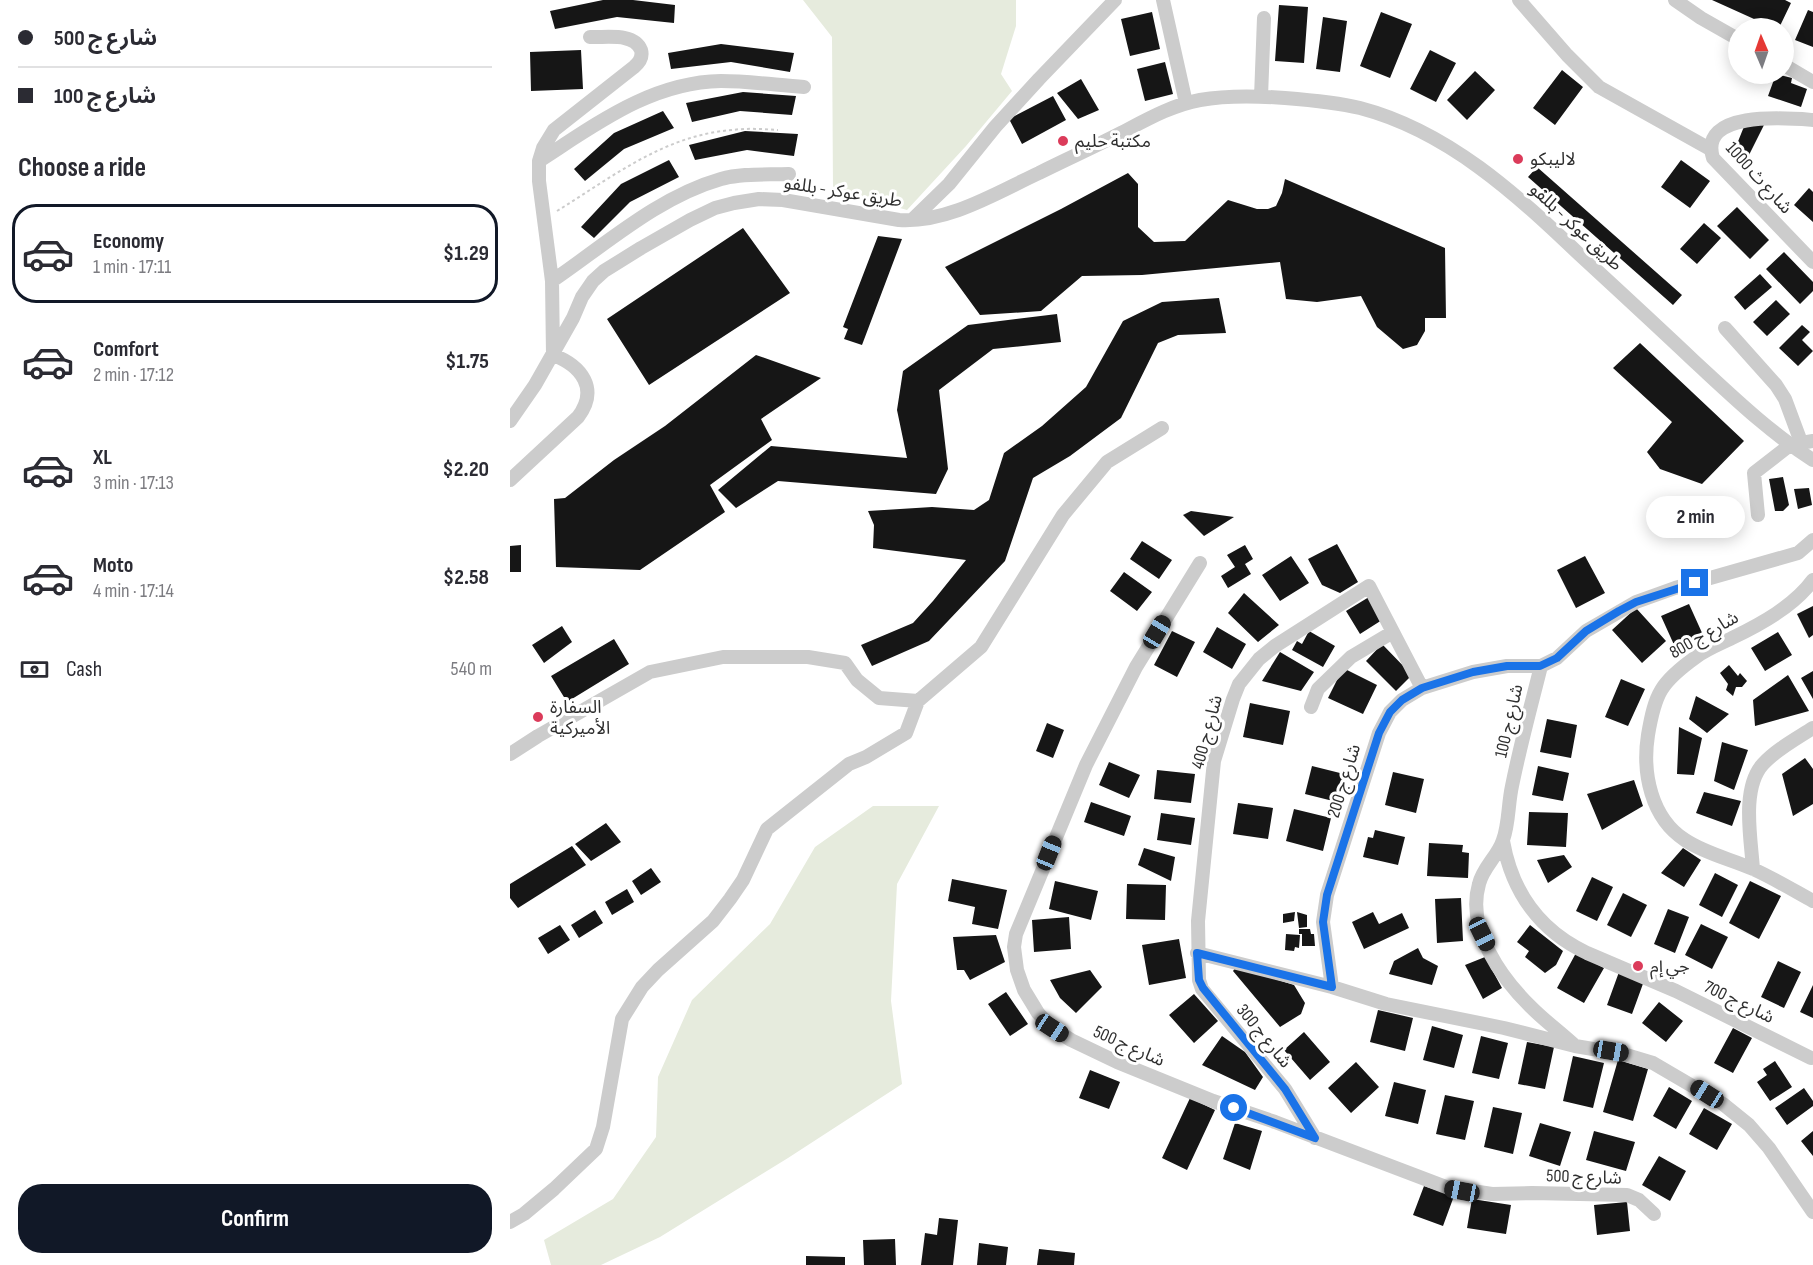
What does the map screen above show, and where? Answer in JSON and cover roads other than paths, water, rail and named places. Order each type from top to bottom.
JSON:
[{"type":"street","points":[[912,220],[949,184],[1010,111],[1115,0]]},
{"type":"street","points":[[1163,0],[1186,103]]},
{"type":"street","points":[[1519,0],[1567,55],[1599,87],[1710,149]]},
{"type":"street","points":[[1675,0],[1728,33]]},
{"type":"street","points":[[1261,97],[1264,18]]},
{"type":"street","points":[[510,480],[578,417],[586,407],[589,393],[576,368],[564,359],[553,355],[552,281],[539,182],[539,161],[543,148],[554,130],[634,67],[642,58],[639,46],[628,39],[590,37]]},
{"type":"street","points":[[1794,71],[1813,81]]},
{"type":"street","points":[[539,161],[629,105],[668,89],[721,81],[804,87]]},
{"type":"street","name":"طريق عوكر - بللفو","points":[[510,421],[553,355],[582,297],[593,281],[622,260],[715,208],[734,202],[759,199],[783,200],[912,220],[952,212],[988,198],[1156,115],[1186,103],[1216,97],[1261,97],[1321,101],[1360,108],[1430,137],[1485,170],[1555,231],[1742,405],[1801,443],[1813,460]]},
{"type":"street","name":"شارع ث 1000","points":[[1813,120],[1759,117],[1746,120],[1723,129],[1715,138],[1710,149],[1713,158],[1813,262]]},
{"type":"street","points":[[552,281],[651,212],[698,188],[733,176],[789,174]]},
{"type":"street","points":[[1725,328],[1776,385],[1785,399],[1801,443],[1754,473],[1758,515]]},
{"type":"street","points":[[510,1222],[546,1196],[596,1149],[603,1127],[622,1019],[642,987],[719,914],[743,880],[767,829],[849,764],[866,757],[906,733],[918,701],[981,646],[1063,515],[1107,462],[1162,428]]},
{"type":"street","name":"شارع ج 100","points":[[1575,1046],[1533,1010],[1515,990],[1492,955],[1477,923],[1475,908],[1479,883],[1484,871],[1503,841],[1512,788],[1540,666],[1557,658],[1586,631],[1636,602],[1675,588],[1798,554],[1813,540]]},
{"type":"street","name":"شارع ج 500","points":[[1200,563],[1136,667],[1086,765],[1016,934],[1014,947],[1017,970],[1024,990],[1038,1013],[1052,1028],[1071,1040],[1117,1062],[1202,1097],[1446,1187],[1492,1194],[1627,1195],[1639,1200],[1654,1214]]},
{"type":"street","name":"شارع ج 800","points":[[1813,580],[1782,608],[1759,624],[1698,655],[1671,675],[1662,687],[1652,712],[1647,750],[1651,795],[1668,826],[1685,840],[1703,850],[1753,869],[1813,901]]},
{"type":"street","name":"شارع ج 400","points":[[1197,953],[1214,760],[1239,684],[1259,659],[1275,646],[1369,586],[1393,632]]},
{"type":"street","points":[[1311,707],[1318,689],[1351,657],[1393,632],[1422,688]]},
{"type":"street","points":[[510,754],[650,672],[723,657],[808,657],[845,663],[857,680],[879,698],[918,701]]},
{"type":"street","name":"شارع ج 200","points":[[1332,987],[1323,922],[1327,895],[1383,723],[1402,700],[1422,688],[1489,669],[1507,666],[1540,666]]},
{"type":"street","points":[[1753,869],[1749,824],[1754,778],[1769,758],[1813,728]]},
{"type":"street","name":"شارع ج 700","points":[[1503,841],[1506,857],[1524,900],[1534,913],[1564,941],[1726,1015],[1811,1058]]},
{"type":"street","points":[[1197,953],[1332,987],[1386,1004],[1504,1028],[1575,1046],[1623,1053],[1653,1063],[1723,1104],[1749,1125],[1769,1148],[1813,1212]]},
{"type":"street","name":"شارع ج 300","points":[[1197,953],[1199,980],[1203,988],[1285,1089],[1315,1138]]},
{"type":"place","name":"مكتبة حليم","points":[[1063,141]]},
{"type":"place","name":"لاليبكو","points":[[1518,159]]},
{"type":"place","name":"السفارة الأميركية","points":[[538,717]]},
{"type":"place","name":"جي إم","points":[[1638,966]]}]
